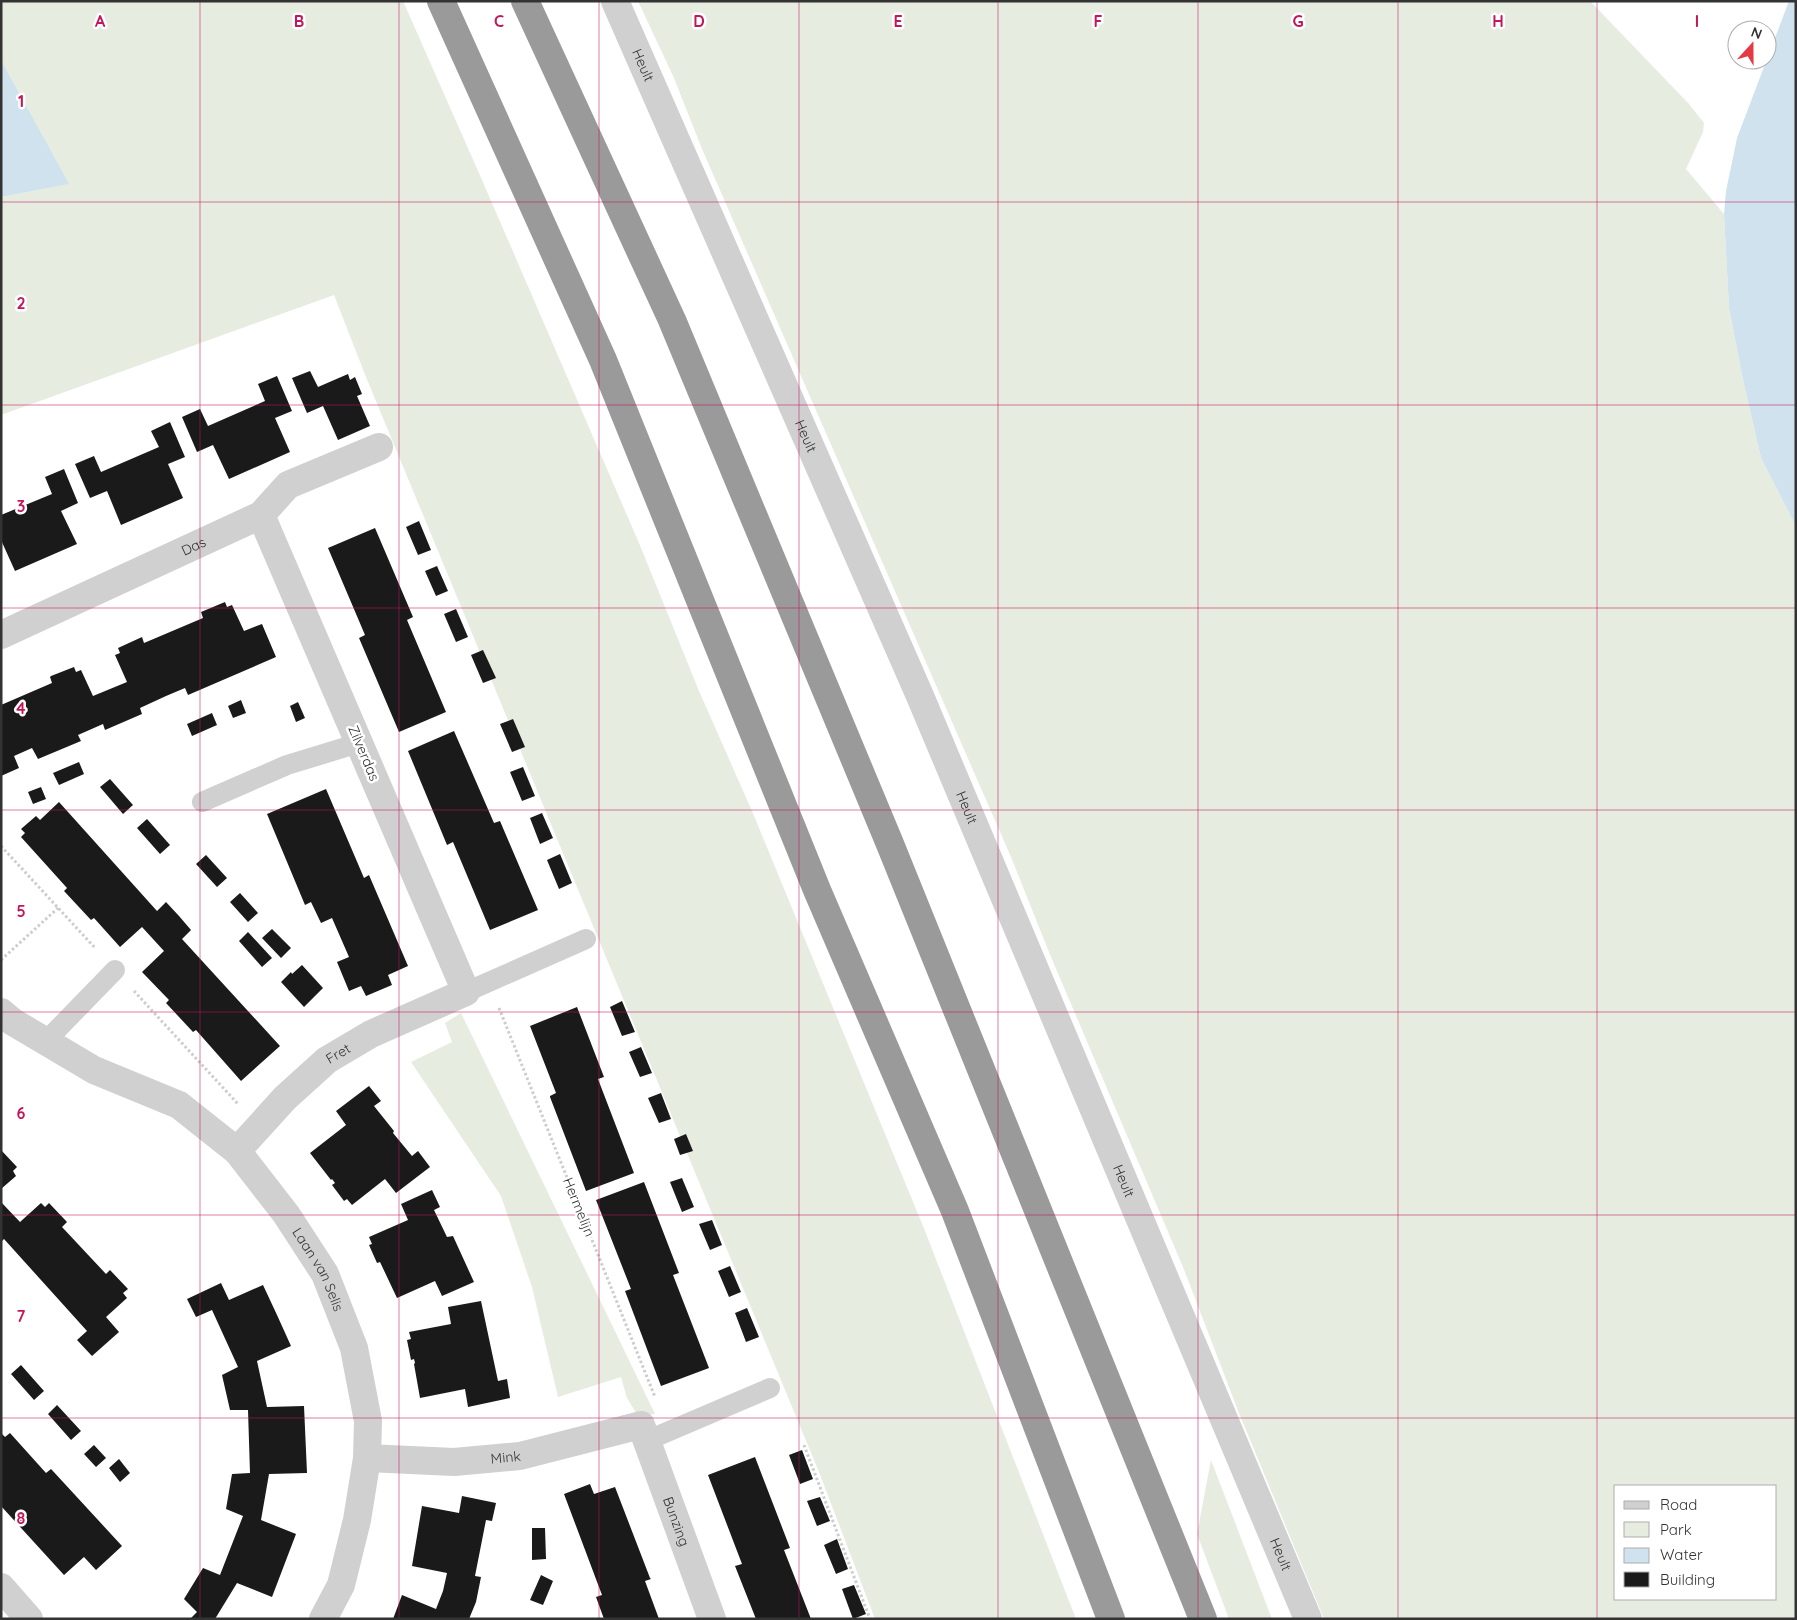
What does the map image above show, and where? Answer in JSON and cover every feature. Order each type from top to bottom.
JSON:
[{"type":"highway","points":[[442,1],[604,360],[817,890],[955,1211],[1111,1619]]},
{"type":"highway","points":[[525,1],[672,320],[890,844],[1203,1619]]},
{"type":"street","name":"Heult","points":[[615,1],[920,696],[1308,1619]]},
{"type":"street","name":"Das","points":[[1,634],[261,515],[288,486],[379,447]]},
{"type":"street","name":"Zilverdas","points":[[261,515],[360,743],[478,987]]},
{"type":"street","name":"Fret","points":[[237,1151],[285,1098],[327,1060],[371,1034],[478,987]]},
{"type":"street","name":"Laan van Selis","points":[[1,1012],[12,1022],[94,1070],[179,1105],[237,1151],[286,1214],[325,1274],[354,1348],[368,1421],[367,1458],[357,1520],[341,1585],[323,1619]]},
{"type":"street","name":"Mink","points":[[367,1458],[454,1462],[520,1456],[651,1433]]},
{"type":"street","name":"Bunzing","points":[[651,1433],[712,1619]]},
{"type":"street","points":[[1,1587],[30,1619]]},
{"type":"lane","points":[[202,802],[288,765],[360,743]]},
{"type":"lane","points":[[478,987],[586,938]]},
{"type":"lane","points":[[46,1041],[115,970]]},
{"type":"lane","points":[[651,1433],[770,1388]]},
{"type":"path","points":[[1,960],[58,908]]},
{"type":"path","name":"Hermelijn","points":[[478,987],[664,1419],[651,1433]]},
{"type":"path","points":[[804,1445],[870,1619]]},
{"type":"green space","points":[[1,1],[403,1],[639,543],[699,691],[752,811],[925,1231],[1076,1619],[875,1619],[819,1472],[366,377],[334,295],[1,415],[1,197],[68,184],[1,60]]},
{"type":"green space","points":[[638,1],[1590,1],[1689,104],[1704,123],[1703,132],[1686,169],[1724,214],[1729,308],[1761,458],[1796,526],[1796,1619],[1324,1619],[1239,1413],[1183,1267],[1051,957],[1011,857],[702,149],[674,78]]},
{"type":"green space","points":[[461,1013],[655,1414],[638,1416],[627,1398],[621,1377],[558,1397],[532,1287],[501,1196],[411,1062],[452,1042],[445,1023]]},
{"type":"green space","points":[[1211,1460],[1272,1619],[1229,1619],[1197,1534]]},
{"type":"water","points":[[1789,1],[1796,1],[1796,526],[1761,458],[1743,380],[1729,308],[1724,214],[1726,191],[1737,138],[1763,70],[1777,70],[1777,33]]},
{"type":"water","points":[[1,60],[69,184],[1,197]]},
{"type":"building","points":[[310,371],[318,387],[348,374],[350,380],[355,377],[362,394],[357,396],[370,426],[338,440],[323,406],[307,413],[292,378]]},
{"type":"building","points":[[277,376],[292,411],[275,418],[290,452],[229,479],[213,445],[197,452],[182,417],[200,409],[208,426],[265,401],[258,384]]},
{"type":"building","points":[[170,422],[185,457],[168,464],[183,498],[121,525],[107,491],[90,498],[75,464],[94,456],[101,472],[159,447],[151,431]]},
{"type":"building","points":[[64,469],[78,503],[61,511],[77,544],[15,571],[1,540],[1,515],[52,494],[45,477]]},
{"type":"building","points":[[419,521],[431,550],[418,555],[406,527]]},
{"type":"building","points":[[375,528],[413,617],[407,620],[446,712],[399,732],[359,638],[365,635],[328,548]]},
{"type":"building","points":[[437,566],[448,591],[436,596],[425,571]]},
{"type":"building","points":[[225,602],[227,607],[232,605],[244,631],[262,624],[276,657],[188,695],[185,688],[166,696],[140,708],[142,714],[105,730],[103,724],[78,735],[81,741],[38,759],[32,748],[14,756],[19,768],[1,776],[1,705],[52,683],[51,676],[74,667],[76,672],[81,670],[93,696],[127,682],[115,655],[120,653],[118,648],[142,637],[144,643],[203,618],[201,612]]},
{"type":"building","points":[[456,609],[468,637],[456,642],[444,614]]},
{"type":"building","points":[[483,650],[496,678],[483,683],[471,655]]},
{"type":"building","points":[[241,700],[246,713],[233,718],[228,706]]},
{"type":"building","points":[[298,702],[305,718],[296,722],[290,706]]},
{"type":"building","points":[[212,713],[217,725],[192,736],[187,724]]},
{"type":"building","points":[[513,719],[525,747],[512,752],[500,724]]},
{"type":"building","points":[[454,731],[494,823],[500,821],[538,910],[490,930],[453,842],[447,845],[408,751]]},
{"type":"building","points":[[79,762],[84,774],[59,785],[53,773]]},
{"type":"building","points":[[523,767],[535,796],[522,801],[510,772]]},
{"type":"building","points":[[110,779],[133,805],[123,814],[100,787]]},
{"type":"building","points":[[41,787],[46,799],[33,804],[28,792]]},
{"type":"building","points":[[326,789],[364,878],[369,875],[408,966],[388,975],[392,985],[366,996],[361,986],[349,991],[337,962],[349,957],[332,918],[321,923],[311,902],[305,905],[267,814]]},
{"type":"building","points":[[59,802],[157,911],[166,902],[179,916],[191,930],[182,939],[280,1046],[241,1081],[196,1030],[193,1032],[166,1003],[169,1000],[142,972],[164,951],[142,927],[120,947],[94,918],[91,920],[64,891],[67,888],[21,837],[25,833],[21,829],[36,816],[40,820]]},
{"type":"building","points":[[542,813],[553,838],[540,844],[530,818]]},
{"type":"building","points":[[147,819],[170,845],[160,854],[137,828]]},
{"type":"building","points":[[560,854],[572,883],[559,889],[547,860]]},
{"type":"building","points":[[206,855],[227,878],[217,887],[196,864]]},
{"type":"building","points":[[240,893],[258,913],[248,922],[230,902]]},
{"type":"building","points":[[272,929],[291,948],[281,958],[262,938]]},
{"type":"building","points":[[248,932],[272,958],[262,967],[239,941]]},
{"type":"building","points":[[302,965],[323,988],[304,1007],[281,982]]},
{"type":"building","points":[[622,1001],[635,1032],[622,1036],[610,1007]]},
{"type":"building","points":[[577,1007],[604,1077],[598,1079],[634,1173],[586,1191],[550,1097],[556,1093],[530,1026]]},
{"type":"building","points":[[641,1047],[652,1073],[640,1077],[629,1052]]},
{"type":"building","points":[[369,1086],[381,1101],[374,1106],[394,1131],[393,1133],[412,1156],[418,1151],[430,1167],[396,1193],[385,1179],[352,1205],[347,1199],[344,1201],[332,1185],[335,1183],[310,1153],[346,1125],[336,1111]]},
{"type":"building","points":[[661,1093],[671,1119],[659,1123],[648,1098]]},
{"type":"building","points":[[686,1134],[693,1151],[680,1155],[674,1139]]},
{"type":"building","points":[[1,1150],[17,1167],[13,1171],[16,1176],[1,1189]]},
{"type":"building","points":[[682,1178],[694,1207],[682,1212],[670,1182]]},
{"type":"building","points":[[644,1182],[679,1273],[673,1275],[709,1368],[661,1386],[625,1291],[631,1289],[596,1200]]},
{"type":"building","points":[[432,1190],[440,1207],[434,1210],[447,1237],[453,1236],[474,1282],[442,1296],[435,1281],[397,1298],[380,1262],[377,1263],[369,1245],[372,1244],[369,1237],[408,1220],[401,1204]]},
{"type":"building","points":[[1,1202],[20,1222],[41,1203],[45,1207],[49,1203],[67,1222],[62,1227],[106,1274],[110,1270],[128,1289],[123,1293],[127,1298],[106,1317],[119,1332],[92,1356],[77,1340],[87,1331],[4,1239],[1,1242]]},
{"type":"building","points":[[712,1220],[722,1245],[710,1250],[699,1224]]},
{"type":"building","points":[[730,1266],[741,1292],[729,1297],[718,1271]]},
{"type":"building","points":[[221,1283],[229,1300],[263,1285],[277,1315],[291,1346],[257,1361],[267,1407],[304,1406],[307,1473],[269,1474],[261,1520],[296,1534],[272,1597],[237,1583],[215,1619],[190,1619],[197,1612],[184,1599],[203,1568],[220,1575],[243,1516],[226,1509],[232,1474],[250,1473],[248,1410],[230,1410],[222,1375],[238,1367],[212,1310],[196,1317],[187,1299]]},
{"type":"building","points":[[481,1301],[498,1381],[507,1379],[510,1398],[468,1407],[465,1389],[420,1398],[415,1363],[414,1359],[411,1360],[407,1340],[411,1339],[409,1332],[451,1324],[448,1307]]},
{"type":"building","points":[[747,1308],[759,1337],[746,1342],[735,1313]]},
{"type":"building","points":[[21,1365],[44,1391],[34,1400],[11,1374]]},
{"type":"building","points":[[57,1405],[81,1431],[71,1440],[48,1414]]},
{"type":"building","points":[[1,1433],[5,1437],[10,1433],[46,1473],[51,1469],[122,1546],[96,1570],[84,1557],[64,1575],[1,1506]]},
{"type":"building","points":[[94,1445],[106,1458],[96,1467],[84,1454]]},
{"type":"building","points":[[802,1450],[813,1479],[800,1484],[789,1455]]},
{"type":"building","points":[[755,1457],[790,1548],[784,1550],[811,1619],[756,1619],[735,1566],[742,1564],[708,1475]]},
{"type":"building","points":[[119,1459],[130,1473],[120,1482],[109,1468]]},
{"type":"building","points":[[590,1484],[594,1494],[615,1487],[651,1579],[645,1581],[659,1619],[604,1619],[596,1597],[602,1595],[564,1494]]},
{"type":"building","points":[[462,1496],[496,1503],[492,1521],[486,1520],[475,1576],[481,1577],[476,1602],[469,1619],[393,1619],[402,1595],[436,1609],[447,1573],[412,1566],[422,1506],[459,1513]]},
{"type":"building","points":[[820,1497],[830,1521],[817,1526],[807,1501]]},
{"type":"building","points":[[532,1528],[545,1528],[546,1559],[532,1560]]},
{"type":"building","points":[[837,1539],[848,1569],[836,1574],[824,1545]]},
{"type":"building","points":[[541,1575],[553,1581],[543,1605],[530,1600]]},
{"type":"building","points":[[854,1585],[866,1614],[853,1619],[842,1589]]}]
